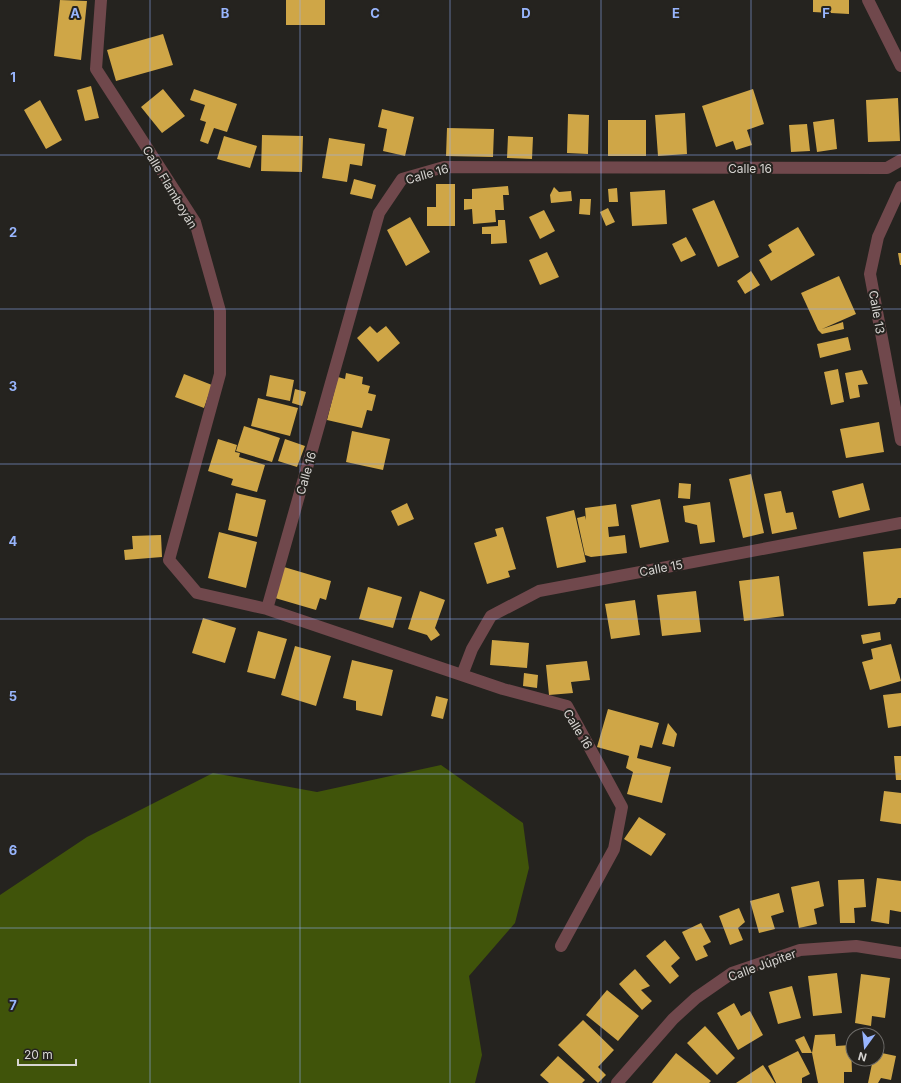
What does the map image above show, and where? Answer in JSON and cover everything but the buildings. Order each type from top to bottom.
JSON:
[{"type":"street","name":"Calle Flamboyán","points":[[100,0],[96,69],[195,222],[220,311],[220,374],[172,546]]},
{"type":"street","points":[[868,0],[901,66]]},
{"type":"street","name":"Calle 16","points":[[268,609],[379,213],[402,179],[444,167],[887,168],[901,160]]},
{"type":"street","name":"Calle 13","points":[[901,187],[878,237],[870,274],[901,440]]},
{"type":"street","name":"Calle 15","points":[[462,676],[472,649],[491,616],[539,591],[901,523]]},
{"type":"street","name":"Calle 16","points":[[172,546],[169,560],[198,593],[268,609],[462,676],[518,694],[567,706],[622,807],[614,849],[561,946]]},
{"type":"street","name":"Calle Júpiter","points":[[617,1083],[673,1019],[696,998],[732,973],[800,950],[856,946],[901,953]]},
{"type":"green space","points":[[441,765],[523,823],[529,868],[515,923],[469,976],[482,1055],[475,1083],[0,1083],[0,895],[87,837],[213,773],[317,792]]}]
